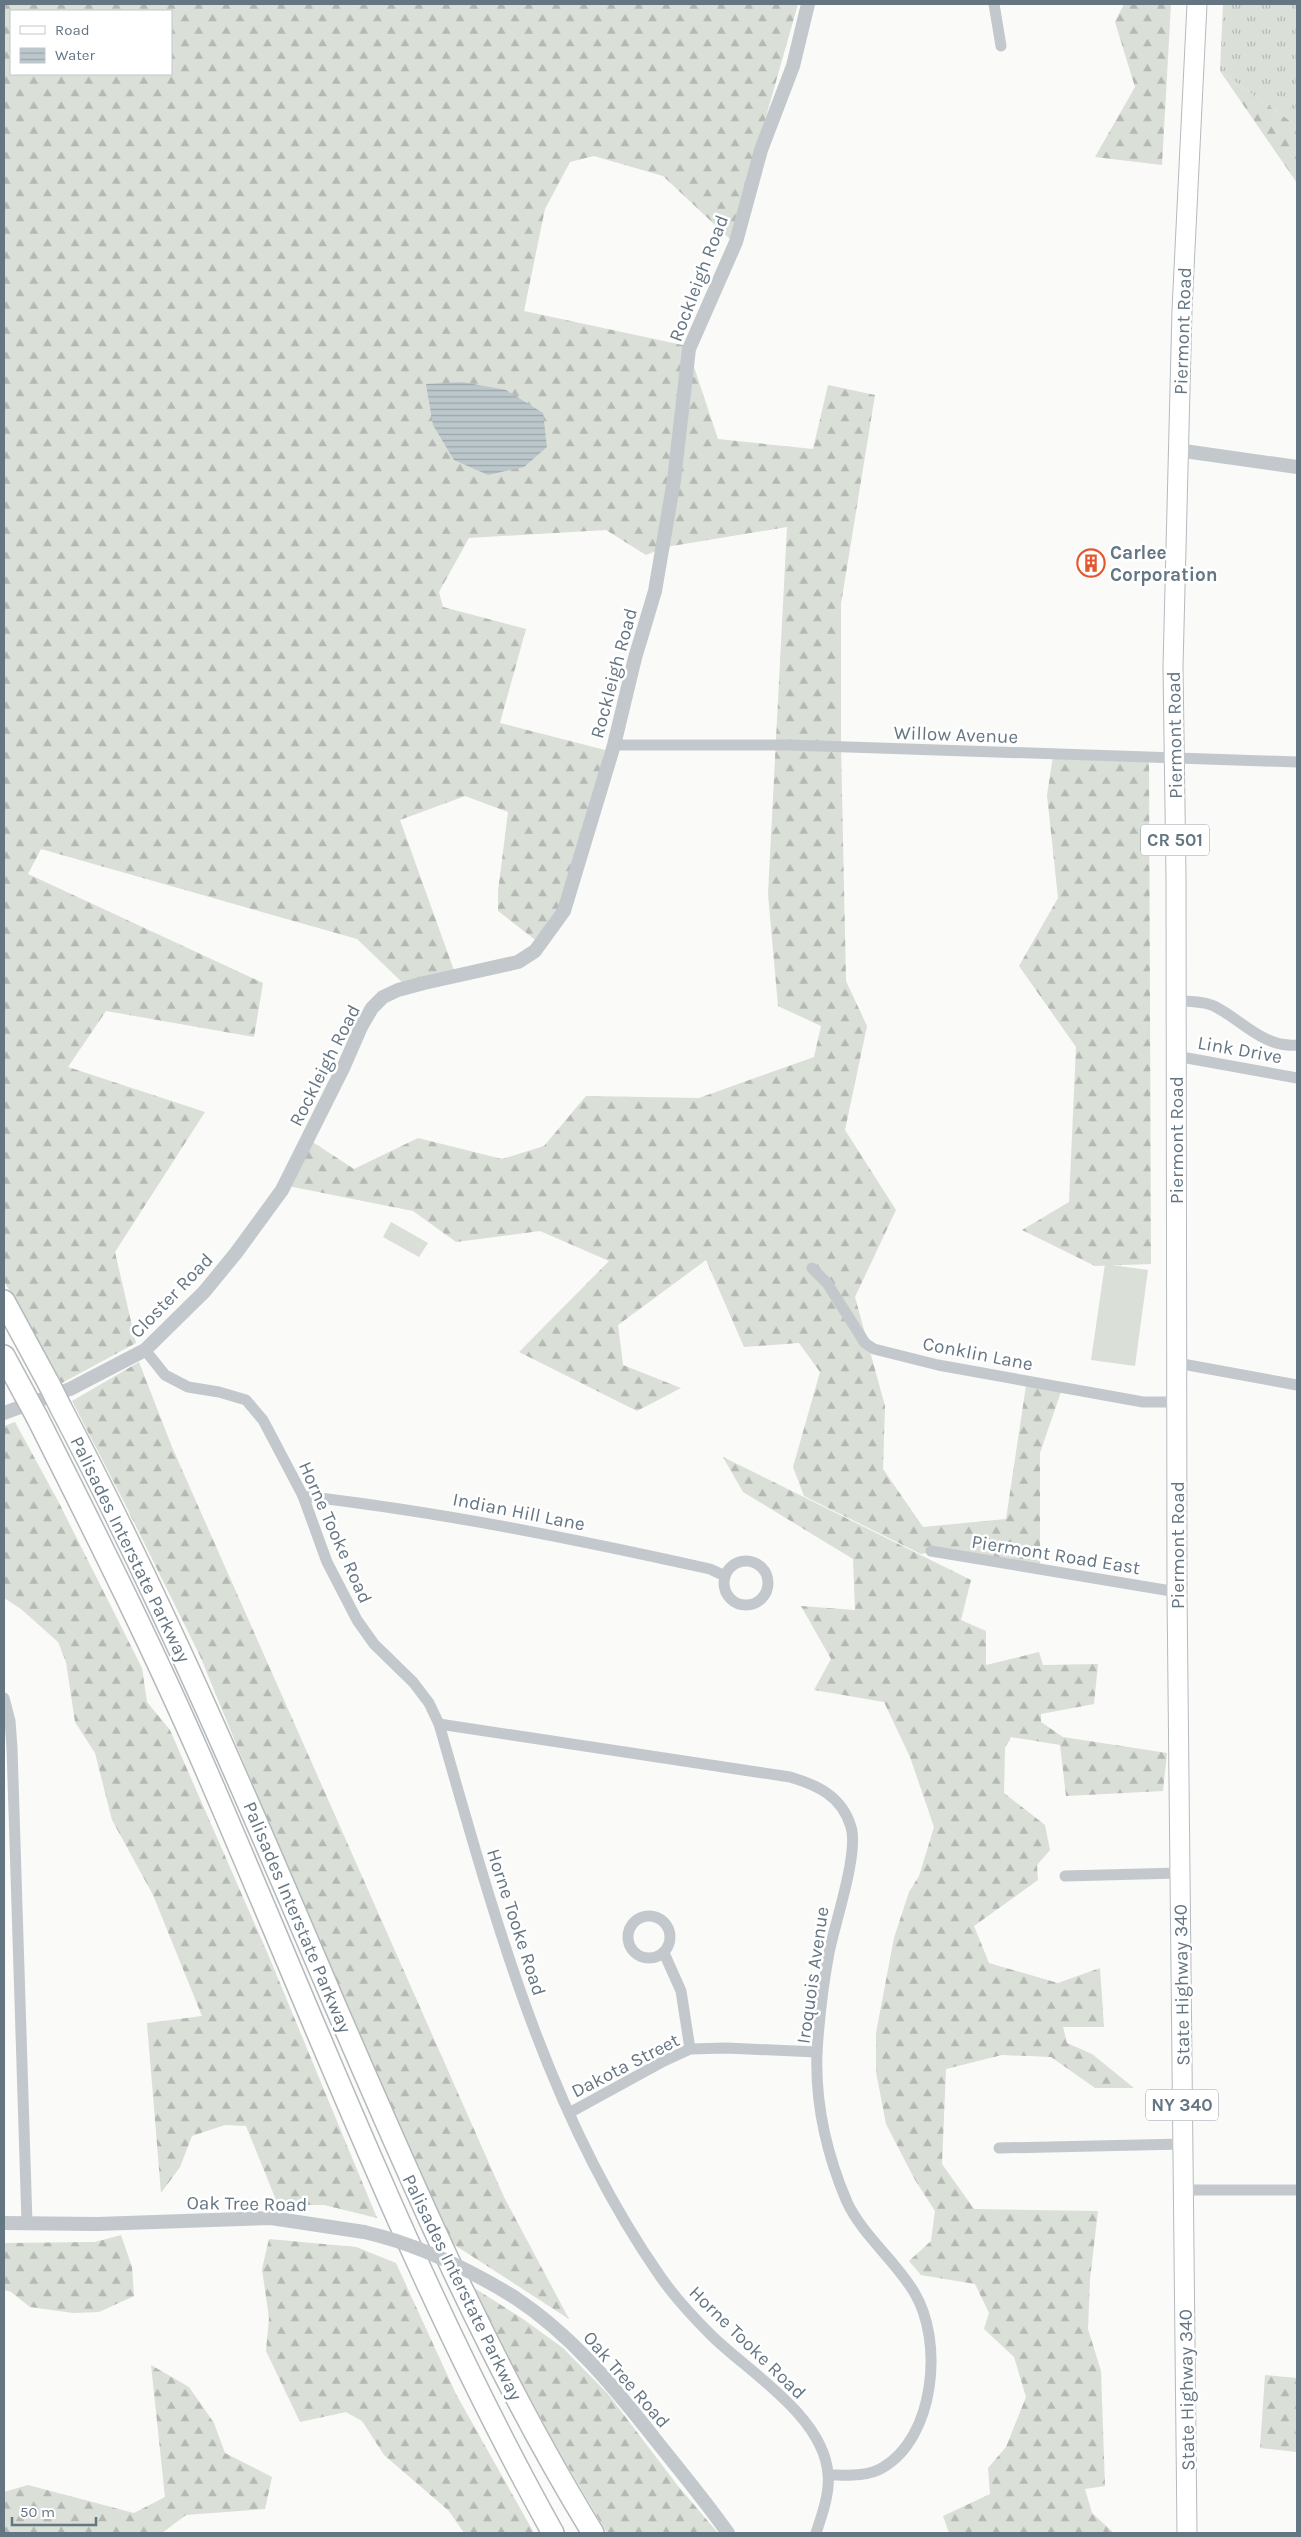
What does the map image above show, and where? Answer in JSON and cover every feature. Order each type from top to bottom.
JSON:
[{"type":"highway","name":"Palisades Interstate Parkway","points":[[4,1301],[49,1384],[127,1537],[197,1685],[448,2264],[521,2409],[592,2533]]},
{"type":"highway","name":"Palisades Interstate Parkway","points":[[4,1356],[37,1417],[126,1596],[191,1736],[431,2296],[482,2399],[553,2533]]},
{"type":"main road","name":"Piermont Road","points":[[1178,1678],[1176,1592],[1178,1364],[1174,759],[1177,450],[1197,4]]},
{"type":"main road","name":"State Highway 340","points":[[1178,1678],[1187,2533]]},
{"type":"street","name":"Rockleigh Road","points":[[265,1215],[299,1157],[361,1027],[372,1008],[383,998],[398,990],[518,962],[535,951],[567,904],[614,745],[635,658],[655,591],[674,480],[689,349],[736,242],[761,150],[793,66],[808,4]]},
{"type":"street","points":[[994,4],[1001,46]]},
{"type":"street","points":[[1177,450],[1297,468]]},
{"type":"street","name":"Willow Avenue","points":[[614,745],[790,745],[1297,762]]},
{"type":"street","points":[[1176,1001],[1213,1005],[1253,1032],[1272,1041],[1289,1046],[1297,1045]]},
{"type":"street","name":"Link Drive","points":[[1176,1056],[1297,1078]]},
{"type":"street","name":"Closter Road","points":[[4,1413],[77,1386],[145,1350],[204,1292],[265,1215]]},
{"type":"street","name":"Conklin Lane","points":[[812,1268],[827,1283],[865,1344],[874,1349],[938,1365],[1135,1400],[1178,1402]]},
{"type":"street","name":"Horne Tooke Road","points":[[145,1350],[165,1375],[188,1387],[220,1392],[246,1400],[263,1420],[303,1496],[327,1562],[357,1620],[374,1644],[429,1702],[439,1724],[493,1914],[525,2006],[569,2113],[612,2202],[660,2277],[683,2306],[713,2337],[798,2414],[814,2434],[824,2453],[829,2476],[825,2504],[816,2533]]},
{"type":"street","points":[[1178,1364],[1297,1385]]},
{"type":"street","name":"Indian Hill Lane","points":[[303,1496],[398,1507],[550,1534],[710,1569],[725,1576]]},
{"type":"street","name":"Piermont Road East","points":[[931,1551],[1176,1592]]},
{"type":"street","points":[[4,1698],[10,1721],[12,1748],[27,2223]]},
{"type":"street","name":"Iroquois Avenue","points":[[439,1724],[790,1777],[814,1784],[830,1794],[841,1807],[851,1826],[854,1849],[829,1955],[817,2052],[824,2132],[834,2169],[848,2204],[870,2237],[914,2291],[926,2317],[932,2344],[932,2376],[913,2436],[899,2456],[880,2470],[859,2475],[829,2476]]},
{"type":"street","points":[[1065,1876],[1179,1873]]},
{"type":"street","points":[[664,1953],[681,1991],[690,2049]]},
{"type":"street","name":"Dakota Street","points":[[569,2113],[664,2061],[690,2049],[726,2048],[817,2052]]},
{"type":"street","points":[[999,2148],[1182,2144]]},
{"type":"street","points":[[1183,2190],[1297,2190]]},
{"type":"street","name":"Oak Tree Road","points":[[4,2223],[97,2224],[271,2218],[364,2232],[439,2257],[514,2296],[552,2326],[598,2370],[633,2411],[728,2533]]},
{"type":"green space","points":[[4,4],[798,4],[731,240],[663,176],[594,156],[570,162],[545,209],[524,311],[687,346],[718,439],[813,449],[828,385],[875,395],[841,604],[841,746],[846,981],[867,1026],[845,1130],[896,1210],[855,1297],[885,1406],[883,1469],[923,1527],[1006,1519],[1027,1379],[1063,1386],[1040,1453],[1040,1566],[948,1549],[921,1554],[804,1496],[793,1467],[820,1372],[799,1343],[744,1347],[706,1260],[618,1325],[623,1365],[681,1388],[637,1411],[519,1352],[609,1261],[540,1231],[456,1242],[413,1211],[283,1185],[308,1139],[354,1169],[418,1138],[502,1159],[544,1146],[586,1096],[699,1098],[814,1057],[821,1026],[778,1006],[768,894],[787,527],[666,547],[646,555],[606,530],[469,538],[439,592],[443,607],[526,629],[500,723],[605,750],[566,903],[538,942],[498,911],[498,891],[508,812],[465,796],[400,820],[456,976],[405,985],[357,939],[41,849],[28,874],[263,983],[254,1037],[106,1011],[68,1067],[205,1112],[115,1252],[136,1343],[62,1383],[4,1281]]},
{"type":"green space","points":[[1124,4],[1171,4],[1162,165],[1095,157],[1135,87],[1115,22]]},
{"type":"green space","points":[[1223,4],[1297,4],[1297,126],[1220,71]]},
{"type":"green space","points":[[1220,71],[1297,126],[1297,183]]},
{"type":"green space","points":[[1054,750],[1149,757],[1151,1264],[1095,1266],[1022,1230],[1069,1202],[1076,1047],[1019,966],[1058,898],[1047,795]]},
{"type":"green space","points":[[391,1222],[428,1243],[419,1257],[383,1237]]},
{"type":"green space","points":[[1105,1264],[1148,1270],[1135,1366],[1091,1360]]},
{"type":"green space","points":[[139,1362],[172,1447],[504,2197],[569,2319],[450,2242],[264,1812],[200,1656],[72,1401]]},
{"type":"green space","points":[[15,1422],[58,1501],[142,1668],[147,1702],[170,1730],[270,1959],[377,2218],[324,2205],[278,2205],[246,2126],[225,2125],[192,2136],[180,2167],[161,2193],[147,2023],[202,2016],[153,1895],[112,1820],[95,1753],[75,1722],[66,1662],[58,1642],[21,1609],[4,1598],[4,1426]]},
{"type":"green space","points":[[723,1457],[971,1580],[961,1620],[986,1631],[986,1665],[1039,1652],[1043,1665],[1098,1664],[1094,1704],[1041,1714],[1041,1722],[1063,1737],[1167,1753],[1163,1791],[1066,1796],[1060,1745],[1011,1737],[1005,1748],[1004,1793],[1045,1825],[1050,1850],[1037,1865],[1038,1880],[974,1926],[989,1963],[1058,1983],[1100,1968],[1104,2027],[1063,2027],[1067,2043],[1092,2054],[1134,2088],[1095,2088],[1051,2057],[1002,2055],[946,2069],[942,2164],[974,2209],[1098,2211],[1090,2279],[1088,2329],[1101,2371],[1105,2486],[1085,2489],[1092,2513],[1114,2533],[949,2533],[943,2516],[990,2494],[988,2468],[1006,2447],[1026,2397],[1014,2357],[984,2329],[989,2313],[975,2284],[921,2275],[909,2261],[931,2241],[935,2211],[915,2180],[886,2124],[876,2072],[876,2033],[894,1938],[909,1892],[919,1876],[934,1827],[910,1757],[884,1702],[814,1690],[831,1659],[801,1606],[855,1610],[853,1559],[743,1492]]},
{"type":"green space","points":[[121,2235],[132,2267],[134,2296],[99,2312],[73,2313],[30,2307],[11,2292],[4,2290],[4,2243],[95,2242]]},
{"type":"green space","points":[[269,2239],[356,2247],[396,2263],[456,2394],[534,2533],[464,2533],[449,2511],[384,2455],[362,2421],[346,2412],[300,2422],[266,2351],[269,2318],[262,2269]]},
{"type":"green space","points":[[468,2284],[523,2319],[563,2348],[608,2394],[678,2486],[718,2533],[607,2533],[557,2448]]},
{"type":"green space","points":[[151,2365],[189,2387],[214,2423],[225,2453],[272,2477],[265,2509],[186,2515],[162,2533],[4,2533],[4,2492],[28,2485],[134,2513],[165,2497]]},
{"type":"green space","points":[[1265,2375],[1297,2378],[1297,2452],[1260,2448]]},
{"type":"water","points":[[462,382],[506,390],[543,413],[547,447],[524,467],[488,475],[454,460],[433,425],[426,384]]},
{"type":"place","name":"Carlee Corporation","points":[[1091,563]]}]
